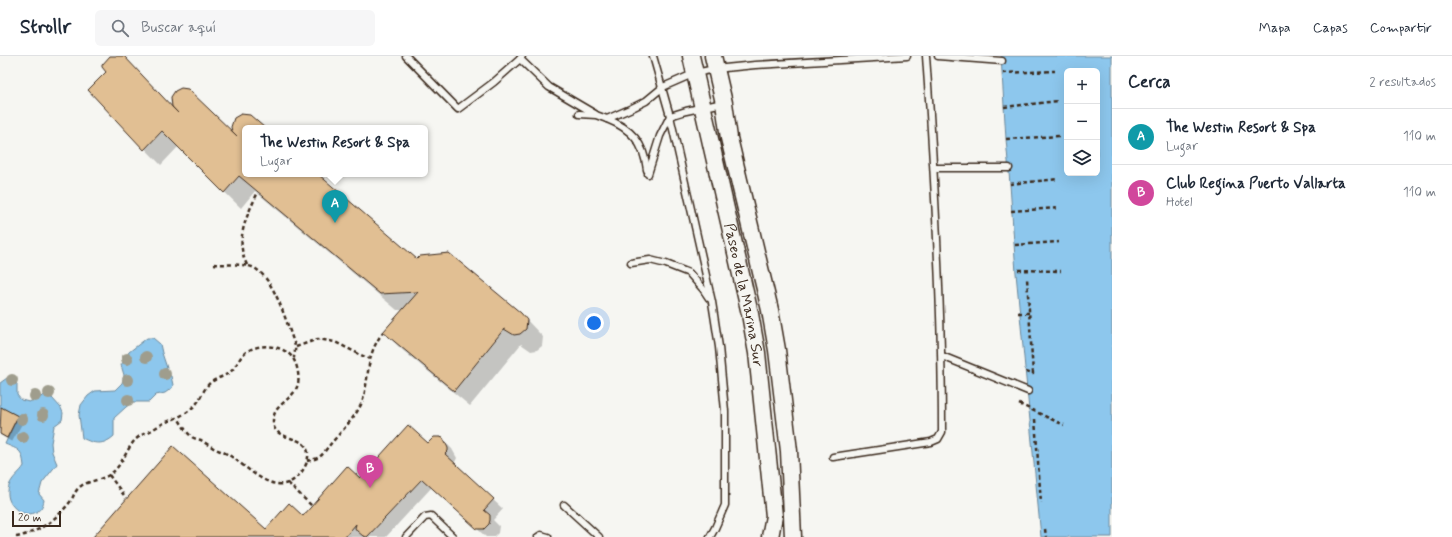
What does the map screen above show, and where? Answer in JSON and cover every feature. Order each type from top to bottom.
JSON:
[{"type":"street","name":"Paseo de la Marina Sur","points":[[691,56],[750,314],[756,353],[774,516],[770,537]]},
{"type":"street","name":"Paseo de la Marina Sur","points":[[714,62],[724,103],[729,138],[770,310],[777,350],[790,451],[793,537]]},
{"type":"street","points":[[750,314],[770,310]]},
{"type":"street","points":[[756,353],[777,350]]},
{"type":"lane","points":[[406,56],[458,109],[494,82],[521,58],[549,87],[596,115],[621,124],[632,134],[641,145],[646,159],[648,174],[660,136],[670,116],[724,103]]},
{"type":"lane","points":[[653,56],[670,116],[712,302],[720,348],[725,412],[725,505],[710,537]]},
{"type":"lane","points":[[608,119],[646,101],[663,87],[695,73],[714,62],[755,64],[907,56]]},
{"type":"lane","points":[[833,457],[931,442],[938,438],[942,432],[942,356],[934,168],[926,56]]},
{"type":"lane","points":[[938,56],[1002,61]]},
{"type":"lane","points":[[579,114],[596,115]]},
{"type":"lane","points":[[934,168],[1009,168]]},
{"type":"lane","points":[[631,263],[650,260],[666,264],[689,273],[712,302]]},
{"type":"lane","points":[[942,356],[1028,391]]},
{"type":"lane","points":[[564,505],[599,537]]},
{"type":"lane","points":[[406,537],[424,517],[430,516],[453,537]]},
{"type":"lane","points":[[538,537],[541,535],[548,537]]},
{"type":"path","points":[[1003,73],[1055,71]]},
{"type":"path","points":[[1004,107],[1058,101]]},
{"type":"path","points":[[1006,139],[1060,136]]},
{"type":"path","points":[[1010,184],[1058,179]]},
{"type":"path","points":[[246,265],[242,255],[241,239],[244,224],[258,192]]},
{"type":"path","points":[[1011,211],[1059,208]]},
{"type":"path","points":[[1015,245],[1059,242]]},
{"type":"path","points":[[178,418],[192,438],[200,439],[213,448],[227,454],[254,475],[265,481],[278,484],[288,483],[297,478],[308,461],[308,453],[305,445],[298,440],[280,435],[275,430],[273,422],[276,409],[297,388],[299,381],[294,358],[296,347],[287,320],[272,288],[263,275],[256,269],[246,265],[230,266],[214,264]]},
{"type":"path","points":[[1018,270],[1061,271]]},
{"type":"path","points":[[1026,372],[1033,374],[1027,278]]},
{"type":"path","points":[[1018,313],[1029,312]]},
{"type":"path","points":[[308,461],[320,457],[354,416],[364,398],[369,359],[375,343],[383,332]]},
{"type":"path","points":[[296,347],[318,339],[335,342],[369,359]]},
{"type":"path","points":[[16,537],[33,533],[59,515],[82,485],[109,475],[117,467],[136,439],[160,425],[178,418],[195,406],[206,387],[214,380],[226,375],[232,370],[246,352],[262,346],[272,346],[281,348],[294,358]]},
{"type":"path","points":[[1019,404],[1064,425]]},
{"type":"path","points":[[1035,418],[1041,503]]},
{"type":"path","points":[[109,475],[126,498]]},
{"type":"path","points":[[288,483],[312,506]]},
{"type":"path","points":[[1045,529],[1046,537]]},
{"type":"water","points":[[1001,56],[1112,56],[1112,537],[1041,537],[1016,273]]},
{"type":"water","points":[[147,338],[153,338],[160,344],[167,368],[162,371],[161,374],[165,378],[169,375],[171,376],[173,385],[172,388],[165,393],[156,395],[149,402],[133,402],[126,407],[114,418],[114,436],[110,439],[102,443],[94,443],[82,438],[79,415],[81,405],[88,396],[95,391],[115,390],[122,383],[124,375],[121,365],[123,362],[128,362],[129,357],[127,355],[129,352]]},
{"type":"water","points":[[9,378],[10,384],[15,382],[17,384],[17,395],[21,400],[29,402],[45,395],[52,398],[61,408],[63,413],[62,420],[54,426],[51,443],[52,452],[57,464],[42,483],[39,494],[44,500],[41,508],[36,512],[29,514],[16,509],[11,503],[8,495],[10,483],[24,466],[21,453],[5,444],[18,416],[0,407],[0,383]]},
{"type":"building","points":[[110,56],[124,56],[172,107],[171,97],[175,91],[181,88],[188,89],[237,136],[232,131],[231,127],[234,118],[241,114],[250,115],[262,125],[242,125],[242,177],[321,177],[417,259],[420,256],[449,253],[521,313],[527,320],[526,329],[520,334],[514,335],[504,329],[454,391],[383,332],[418,292],[380,294],[239,176],[224,193],[162,131],[144,150],[88,90],[106,72],[102,65]]},
{"type":"building","points":[[1,407],[18,416],[7,438],[0,434]]},
{"type":"building","points":[[408,425],[428,443],[434,437],[443,438],[448,448],[448,451],[445,454],[494,499],[484,510],[490,515],[490,520],[489,524],[484,529],[477,529],[422,479],[367,537],[363,536],[357,531],[355,528],[356,524],[345,537],[93,537],[173,446],[266,529],[289,503],[303,516],[347,466],[360,478]]},
{"type":"place","name":"The Westin Resort & Spa","points":[[335,223]]},
{"type":"place","name":"Club Regina Puerto Vallarta","points":[[370,488]]}]
